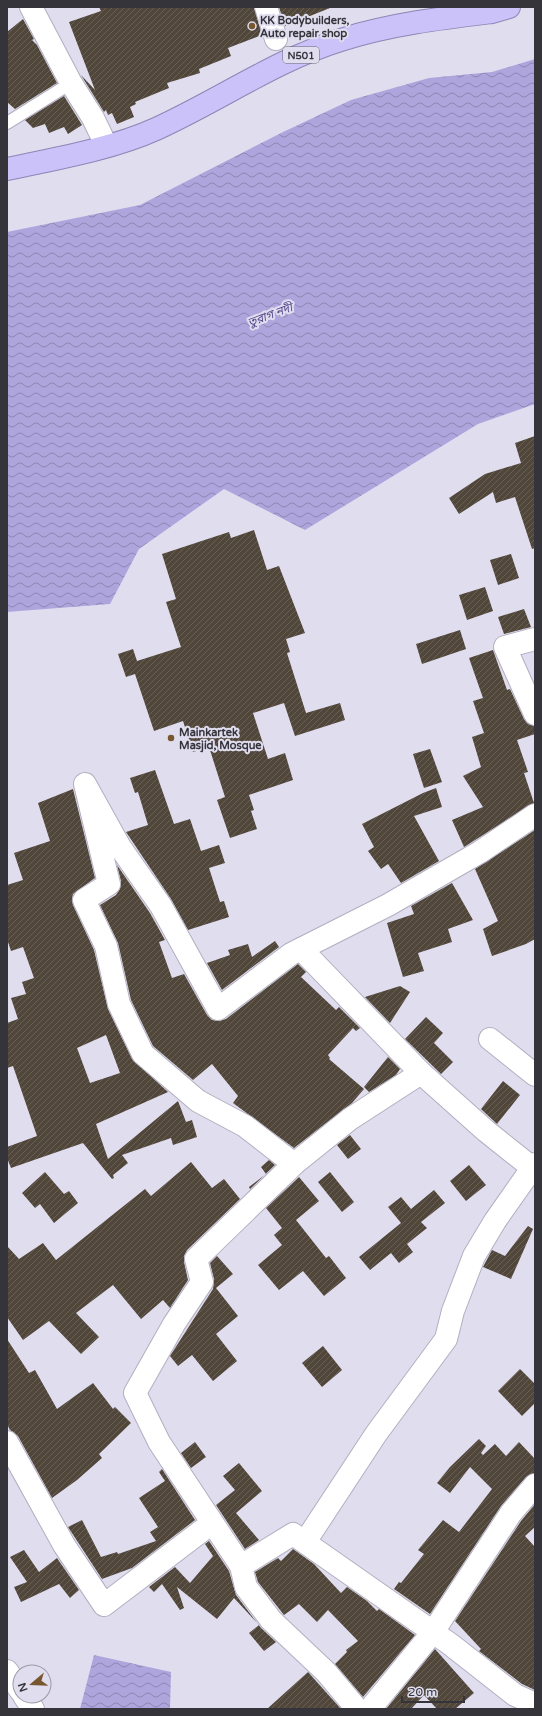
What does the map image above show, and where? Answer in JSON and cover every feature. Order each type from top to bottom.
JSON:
[{"type":"highway","name":"N501","points":[[7,169],[106,146],[155,130],[264,71],[343,39],[379,29],[492,12],[510,7]]},
{"type":"street","points":[[31,7],[71,83],[93,118],[106,146]]},
{"type":"street","points":[[266,7],[276,39]]},
{"type":"street","points":[[535,639],[505,648],[535,714]]},
{"type":"street","points":[[294,1164],[245,1126],[198,1101],[143,1054],[119,1004],[106,946],[84,900],[109,884],[85,784],[120,847],[161,906],[218,1009],[291,954],[388,905],[460,863],[535,815]]},
{"type":"street","points":[[301,949],[421,1073],[486,1131],[534,1167],[495,1221],[474,1256],[453,1311],[446,1339],[376,1434],[304,1542]]},
{"type":"street","points":[[490,1039],[535,1075]]},
{"type":"street","points":[[357,1709],[326,1672],[271,1620],[246,1587],[241,1566],[159,1442],[135,1393],[174,1324],[202,1282],[196,1259],[294,1164],[350,1119],[421,1073]]},
{"type":"street","points":[[7,1442],[64,1545],[104,1605],[212,1523]]},
{"type":"street","points":[[370,1709],[433,1632],[511,1513],[535,1485]]},
{"type":"street","points":[[241,1566],[293,1534],[433,1632],[514,1695],[535,1704]]},
{"type":"lane","points":[[7,122],[71,83]]},
{"type":"water","name":"তুরাগ নদী","points":[[535,59],[535,404],[478,424],[305,530],[224,489],[139,549],[110,604],[7,612],[7,232],[140,205],[281,133],[351,100],[429,78],[492,72]]},
{"type":"water","points":[[94,1655],[171,1672],[170,1709],[80,1709]]},
{"type":"building","points":[[99,7],[254,7],[262,35],[228,48],[231,56],[199,69],[200,73],[167,83],[169,88],[135,102],[136,104],[130,107],[134,117],[117,124],[112,113],[108,115],[106,110],[104,112],[81,75],[95,90],[69,22],[101,11]]},
{"type":"building","points":[[279,7],[330,7],[330,8],[285,26]]},
{"type":"building","points":[[23,19],[34,39],[32,40],[37,45],[57,83],[15,109],[7,102],[7,32]]},
{"type":"building","points":[[64,96],[82,125],[68,134],[64,127],[49,133],[45,124],[33,128],[25,120]]},
{"type":"building","points":[[535,436],[535,548],[532,549],[515,497],[496,503],[493,492],[459,514],[449,498],[485,474],[521,463],[515,443]]},
{"type":"building","points":[[254,530],[267,570],[279,566],[305,633],[286,639],[290,652],[287,653],[306,713],[340,703],[345,720],[295,736],[284,703],[253,713],[268,759],[285,753],[293,780],[249,795],[254,810],[251,811],[257,829],[230,838],[217,800],[225,797],[209,747],[193,752],[183,721],[154,731],[135,674],[126,677],[118,654],[133,649],[137,661],[181,647],[166,602],[176,599],[162,554],[229,532],[231,538]]},
{"type":"building","points":[[511,554],[519,578],[498,585],[490,560]]},
{"type":"building","points":[[485,587],[493,611],[467,620],[459,595]]},
{"type":"building","points":[[524,609],[531,627],[504,634],[498,617]]},
{"type":"building","points":[[460,630],[466,649],[422,664],[416,644]]},
{"type":"building","points":[[493,650],[507,690],[510,689],[524,719],[528,724],[535,726],[535,734],[517,740],[528,772],[524,773],[534,803],[464,847],[452,820],[483,807],[463,776],[481,767],[472,737],[484,733],[473,701],[483,698],[469,658]]},
{"type":"building","points":[[430,749],[442,782],[424,788],[413,754]]},
{"type":"building","points":[[155,770],[174,824],[190,819],[201,851],[219,845],[225,863],[209,868],[220,902],[224,901],[229,917],[188,930],[171,899],[126,832],[148,825],[138,792],[135,793],[130,778]]},
{"type":"building","points":[[436,788],[442,807],[414,816],[439,861],[401,883],[388,864],[381,869],[368,851],[374,847],[362,824]]},
{"type":"building","points":[[73,789],[95,878],[73,894],[73,905],[94,950],[108,1009],[132,1059],[168,1092],[96,1124],[108,1159],[178,1101],[186,1122],[192,1120],[197,1137],[173,1145],[171,1138],[122,1155],[128,1163],[113,1175],[114,1178],[112,1179],[83,1143],[11,1168],[7,1158],[7,1147],[37,1136],[13,1066],[7,1068],[7,1023],[18,1019],[11,998],[26,994],[22,982],[34,978],[23,947],[11,951],[7,939],[7,885],[23,880],[14,853],[50,841],[38,803]],"holes":[[[106,1035],[120,1073],[90,1083],[77,1048]]]},
{"type":"building","points":[[535,830],[535,939],[526,944],[492,956],[483,929],[498,921],[475,869]]},
{"type":"building","points":[[117,865],[150,913],[165,940],[159,942],[172,978],[184,974],[207,1015],[212,1020],[219,1021],[226,1019],[298,964],[306,972],[301,977],[336,1010],[339,1007],[360,1028],[356,1031],[353,1028],[328,1055],[330,1058],[329,1059],[364,1089],[352,1103],[294,1148],[233,1103],[238,1096],[212,1064],[193,1080],[153,1046],[131,1000],[118,943],[100,905],[116,895],[120,889],[121,881]]},
{"type":"building","points":[[452,883],[473,920],[448,929],[452,942],[418,953],[424,971],[403,977],[387,923],[414,914],[411,906]]},
{"type":"building","points":[[275,941],[279,947],[222,990],[207,963],[230,955],[228,950],[248,944],[252,957]]},
{"type":"building","points":[[400,986],[410,992],[390,1023],[365,997]]},
{"type":"building","points":[[426,1017],[443,1033],[434,1043],[453,1062],[441,1074],[405,1039]]},
{"type":"building","points":[[388,1057],[400,1069],[396,1075],[369,1092],[364,1087]]},
{"type":"building","points":[[503,1081],[520,1095],[497,1124],[481,1109]]},
{"type":"building","points":[[350,1135],[361,1149],[348,1159],[337,1145]]},
{"type":"building","points":[[269,1160],[275,1165],[266,1174],[261,1167]]},
{"type":"building","points":[[191,1162],[212,1188],[224,1179],[240,1199],[187,1250],[184,1256],[184,1262],[188,1280],[170,1308],[163,1300],[141,1319],[113,1285],[76,1313],[99,1337],[81,1354],[49,1321],[23,1340],[7,1317],[7,1246],[19,1259],[43,1243],[56,1260],[145,1189],[151,1196]]},
{"type":"building","points":[[469,1165],[486,1185],[466,1201],[450,1181]]},
{"type":"building","points":[[45,1172],[64,1194],[69,1191],[78,1203],[54,1223],[40,1204],[35,1208],[22,1193]]},
{"type":"building","points":[[330,1172],[354,1202],[342,1212],[318,1182]]},
{"type":"building","points":[[264,1175],[250,1189],[249,1187]]},
{"type":"building","points":[[299,1177],[319,1201],[296,1220],[326,1258],[329,1256],[346,1278],[324,1296],[303,1271],[279,1290],[258,1265],[282,1245],[274,1235],[282,1228],[266,1208]]},
{"type":"building","points":[[434,1190],[445,1203],[421,1222],[427,1228],[407,1244],[413,1252],[399,1263],[391,1253],[370,1270],[359,1257],[401,1223],[388,1207],[401,1197],[411,1209]]},
{"type":"building","points":[[528,1226],[533,1229],[511,1279],[483,1267],[492,1250],[505,1256]]},
{"type":"building","points":[[217,1256],[233,1274],[216,1288],[238,1316],[216,1334],[237,1361],[213,1381],[192,1355],[178,1366],[170,1356],[213,1289],[214,1279],[210,1263]]},
{"type":"building","points":[[7,1339],[29,1373],[35,1370],[57,1409],[93,1383],[113,1409],[115,1407],[131,1423],[99,1454],[102,1458],[77,1480],[52,1498],[18,1436],[10,1430],[7,1424]]},
{"type":"building","points":[[323,1346],[342,1370],[322,1387],[302,1363]]},
{"type":"building","points":[[520,1369],[535,1384],[535,1403],[522,1416],[498,1391]]},
{"type":"building","points":[[479,1439],[486,1446],[481,1453],[483,1455],[495,1444],[506,1456],[519,1442],[535,1459],[535,1473],[526,1477],[501,1506],[430,1614],[394,1589],[399,1582],[401,1583],[424,1554],[418,1550],[443,1520],[459,1532],[492,1489],[470,1467],[450,1493],[437,1483],[450,1467]]},
{"type":"building","points":[[195,1442],[206,1457],[191,1468],[181,1453]]},
{"type":"building","points":[[239,1463],[262,1491],[236,1513],[259,1540],[245,1549],[216,1505],[235,1490],[223,1476]]},
{"type":"building","points":[[162,1469],[195,1520],[132,1568],[102,1579],[68,1527],[82,1520],[101,1557],[117,1552],[118,1554],[156,1541],[150,1532],[158,1527],[139,1498],[165,1481],[159,1472]]},
{"type":"building","points":[[535,1504],[535,1527],[525,1536],[535,1547],[535,1690],[522,1684],[479,1651],[481,1649],[455,1621],[521,1521]]},
{"type":"building","points":[[209,1541],[229,1571],[236,1595],[258,1623],[234,1598],[217,1619],[177,1587],[184,1608],[180,1610],[162,1584],[154,1592],[149,1587],[175,1567],[190,1583],[213,1556],[205,1544]]},
{"type":"building","points":[[293,1549],[314,1564],[341,1593],[347,1587],[367,1601],[377,1611],[379,1609],[415,1635],[363,1697],[335,1664],[347,1652],[346,1650],[358,1641],[328,1610],[317,1622],[299,1604],[284,1615],[258,1582],[255,1572],[278,1558],[281,1561]]},
{"type":"building","points":[[24,1550],[39,1572],[57,1558],[79,1590],[70,1598],[59,1584],[21,1602],[14,1587],[27,1582],[10,1557]]},
{"type":"building","points":[[259,1625],[276,1642],[264,1651],[249,1633]]},
{"type":"building","points":[[435,1649],[474,1693],[455,1709],[437,1709],[424,1695],[411,1709],[386,1709]]},
{"type":"building","points":[[308,1672],[341,1709],[267,1709]]},
{"type":"place","name":"KK Bodybuilders, Auto repair shop","points":[[252,26]]},
{"type":"place","name":"Mainkartek Masjid, Mosque","points":[[171,738]]}]
